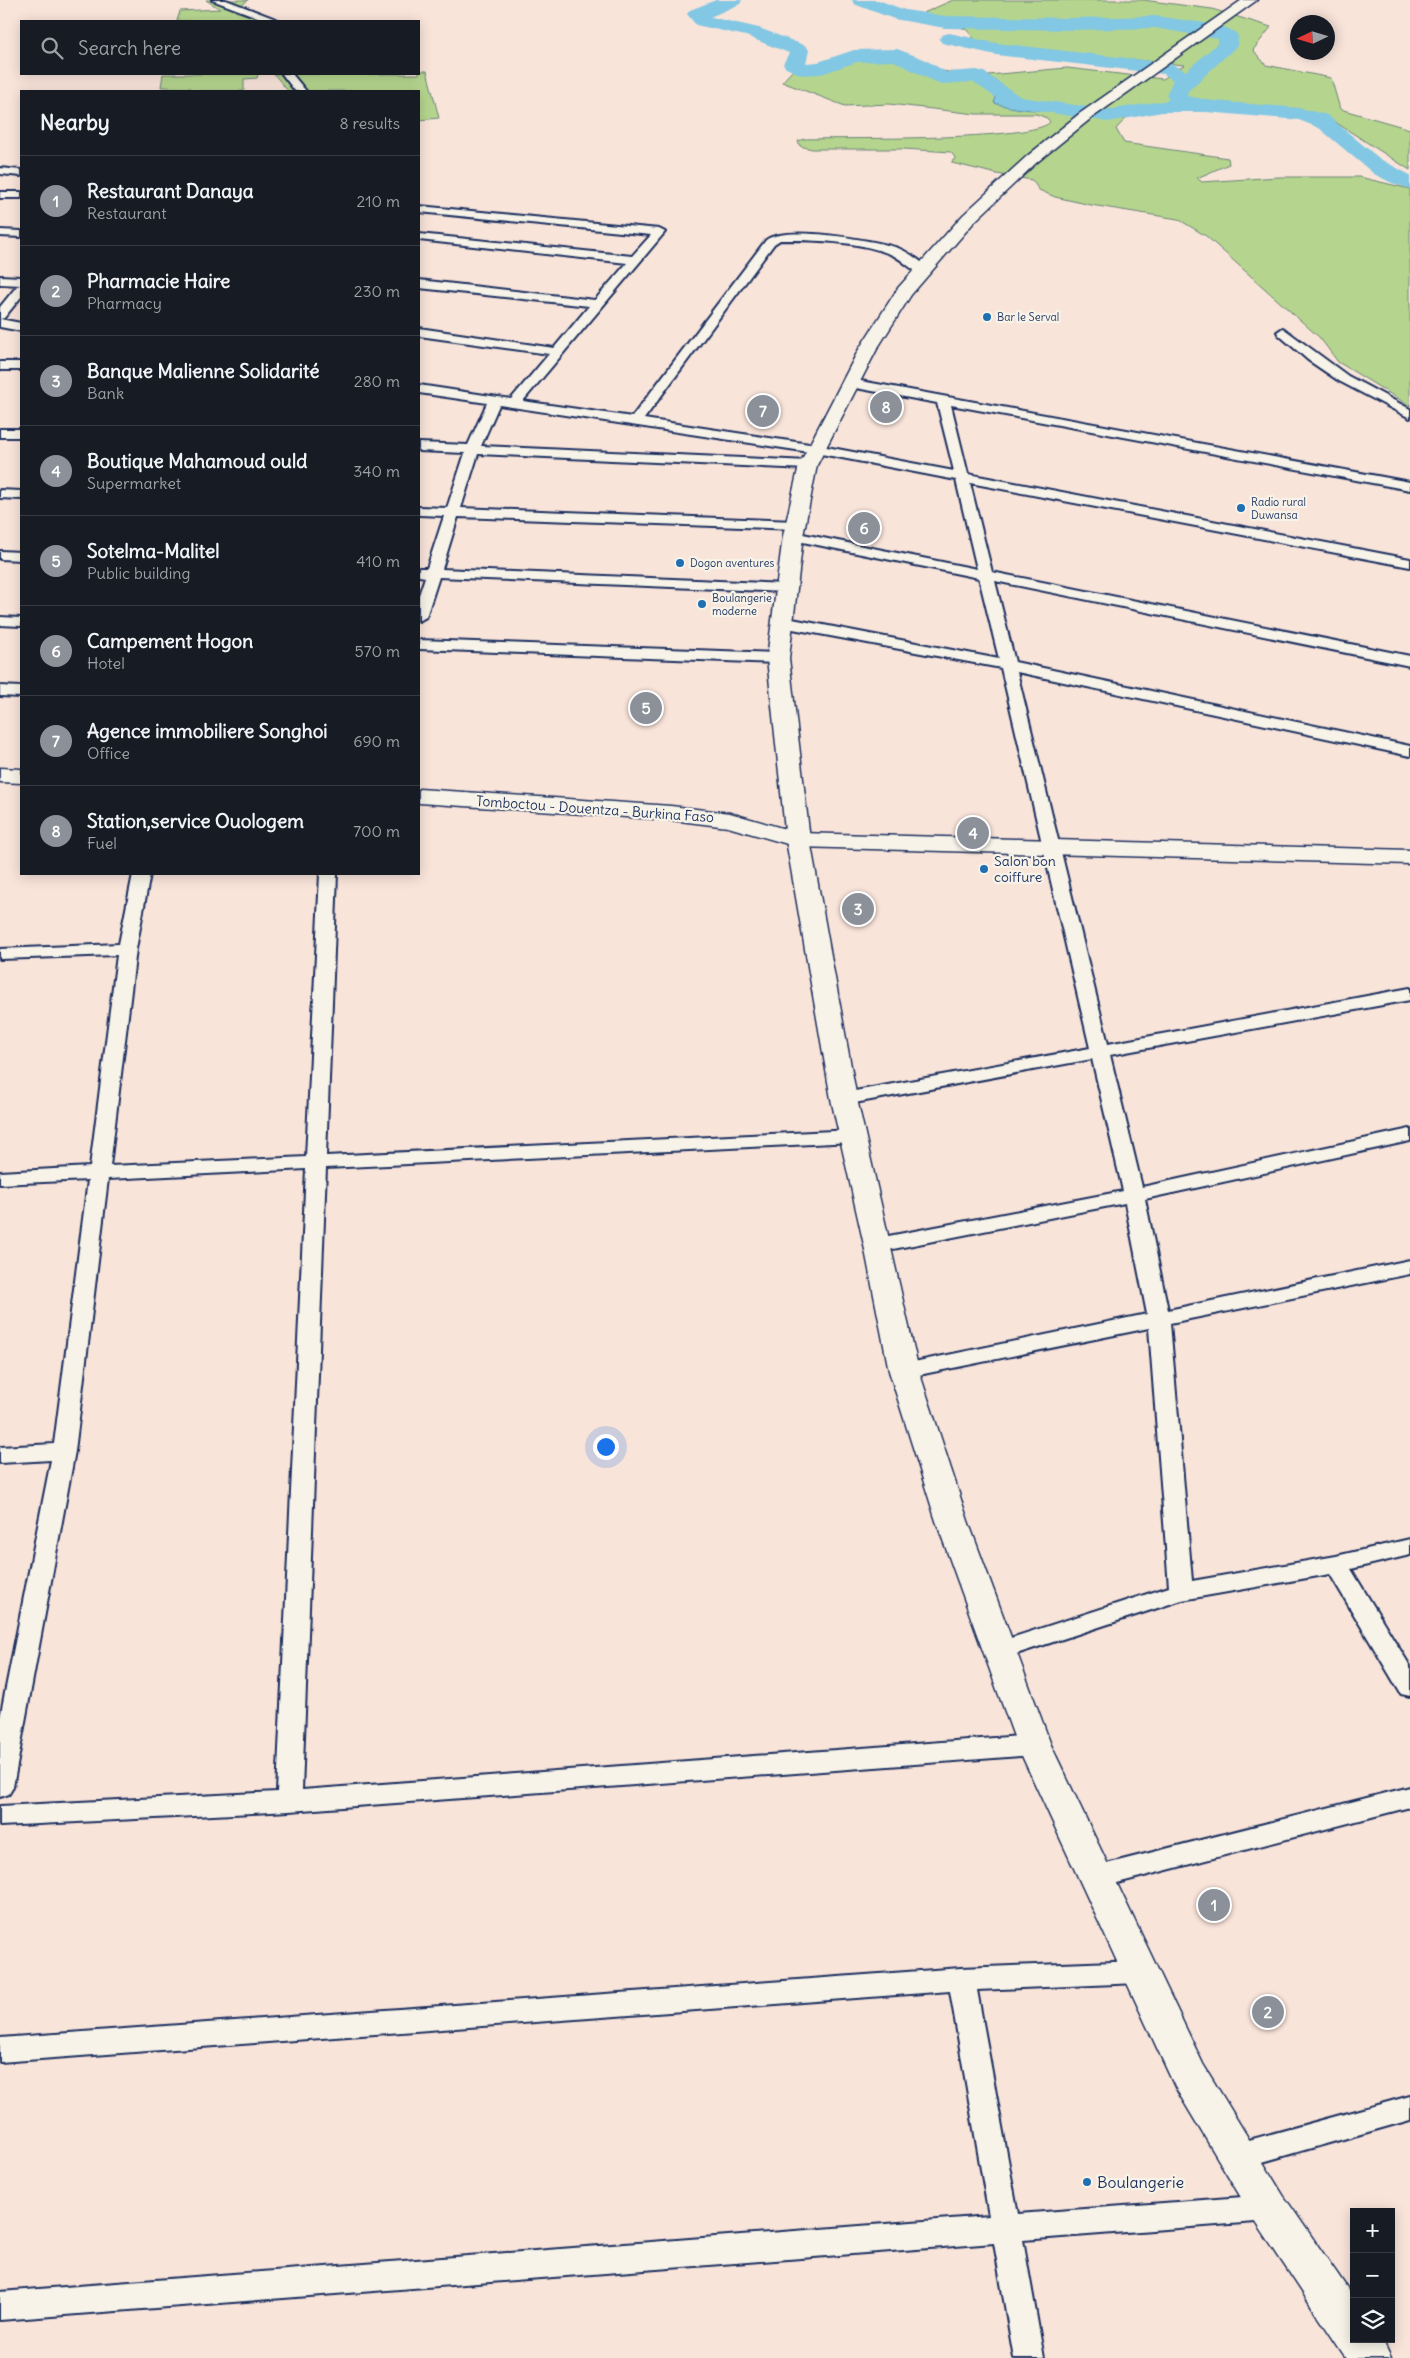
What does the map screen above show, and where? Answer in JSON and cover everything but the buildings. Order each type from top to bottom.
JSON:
[{"type":"main road","points":[[1252,0],[1090,113],[1031,160],[968,218],[923,270],[894,308],[868,349],[812,457],[794,531],[778,658],[798,840],[844,1099],[878,1245],[904,1371],[952,1521],[1034,1745],[1098,1877],[1140,1972],[1189,2075],[1269,2208],[1350,2328]]},
{"type":"main road","points":[[0,775],[20,776]]},
{"type":"main road","name":"Tomboctou - Douentza - Burkina Faso","points":[[420,796],[672,813],[730,820],[798,840],[1410,857]]},
{"type":"main road","points":[[1361,2343],[1370,2358]]},
{"type":"street","points":[[217,0],[273,20]]},
{"type":"street","points":[[287,75],[300,90]]},
{"type":"street","points":[[0,171],[20,173]]},
{"type":"street","points":[[0,195],[20,196]]},
{"type":"street","points":[[420,209],[659,232],[600,304],[515,402]]},
{"type":"street","points":[[0,233],[20,234]]},
{"type":"street","points":[[636,421],[770,242],[778,237],[864,245],[904,255],[923,270]]},
{"type":"street","points":[[420,238],[636,260]]},
{"type":"street","points":[[864,245],[895,240]]},
{"type":"street","points":[[0,280],[20,281]]},
{"type":"street","points":[[420,284],[600,304]]},
{"type":"street","points":[[0,315],[20,290]]},
{"type":"street","points":[[0,323],[20,327]]},
{"type":"street","points":[[420,332],[559,352]]},
{"type":"street","points":[[1284,332],[1303,351],[1359,389],[1410,414]]},
{"type":"street","points":[[0,366],[20,366]]},
{"type":"street","points":[[850,383],[1410,486]]},
{"type":"street","points":[[420,389],[636,421],[812,457],[962,477],[1410,563]]},
{"type":"street","points":[[420,611],[426,572],[452,513],[473,449],[496,400]]},
{"type":"street","points":[[943,400],[987,575],[1134,1195],[1159,1320],[1181,1592]]},
{"type":"street","points":[[0,433],[20,433]]},
{"type":"street","points":[[420,447],[812,457]]},
{"type":"street","points":[[0,494],[20,495]]},
{"type":"street","points":[[420,511],[794,531],[987,575],[1410,661]]},
{"type":"street","points":[[0,555],[20,556]]},
{"type":"street","points":[[426,572],[786,588]]},
{"type":"street","points":[[0,621],[20,622]]},
{"type":"street","points":[[782,622],[1008,665],[1410,752]]},
{"type":"street","points":[[420,644],[778,658]]},
{"type":"street","points":[[0,691],[20,692]]},
{"type":"street","points":[[0,1787],[30,1621],[64,1451],[127,950],[141,875]]},
{"type":"street","points":[[288,1801],[328,875]]},
{"type":"street","points":[[0,954],[127,950]]},
{"type":"street","points":[[844,1099],[1410,994]]},
{"type":"street","points":[[878,1245],[1134,1195],[1410,1135]]},
{"type":"street","points":[[0,1178],[853,1136]]},
{"type":"street","points":[[904,1371],[1410,1267]]},
{"type":"street","points":[[0,1454],[64,1451]]},
{"type":"street","points":[[998,1651],[1181,1592],[1336,1564],[1410,1547]]},
{"type":"street","points":[[1336,1564],[1410,1687]]},
{"type":"street","points":[[0,1816],[288,1801],[1034,1745]]},
{"type":"street","points":[[1098,1877],[1410,1797]]},
{"type":"street","points":[[0,2050],[961,1979],[1140,1972]]},
{"type":"street","points":[[961,1979],[1029,2358]]},
{"type":"street","points":[[1238,2156],[1410,2108]]},
{"type":"street","points":[[0,2306],[1269,2208]]},
{"type":"green space","points":[[206,0],[248,0],[235,11],[262,20],[177,20],[180,11],[220,9]]},
{"type":"green space","points":[[953,0],[1143,0],[1212,9],[1271,27],[1253,50],[1266,65],[1331,78],[1340,109],[1410,129],[1410,170],[1335,122],[1170,104],[1129,115],[1116,129],[1124,143],[1228,158],[1229,164],[1197,178],[1202,182],[1279,177],[1359,177],[1410,189],[1410,406],[1338,362],[1320,338],[1206,236],[1178,219],[1091,205],[1055,197],[1039,190],[1032,180],[952,163],[956,159],[951,152],[904,149],[812,149],[800,146],[798,141],[804,139],[935,137],[1011,133],[1037,128],[1050,122],[1047,118],[1036,114],[976,114],[889,104],[845,106],[782,82],[793,70],[870,52],[942,71],[977,76],[1067,68],[1163,79],[1184,65],[992,45],[976,41],[966,29],[919,15]]},
{"type":"green space","points":[[420,71],[427,71],[439,118],[420,120],[420,90],[287,90],[275,75],[420,75]]},
{"type":"green space","points":[[163,75],[258,75],[257,78],[244,79],[244,90],[191,90],[191,88],[161,87]]},
{"type":"water","points":[[996,97],[1016,97],[1061,105],[1047,110],[1009,107],[994,103]]},
{"type":"waterway","points":[[733,0],[697,14],[703,21],[752,32],[799,50],[798,59],[793,64],[802,69],[821,68],[854,56],[871,54],[897,55],[917,63],[942,78],[977,76],[1015,102],[1108,116],[1133,113],[1162,106],[1206,106]]},
{"type":"waterway","points":[[861,0],[901,15],[945,22],[1073,24],[1155,22],[1219,31],[1228,36],[1228,45],[1214,55],[1180,88]]},
{"type":"waterway","points":[[949,39],[996,49],[1169,69],[1183,79],[1180,88]]},
{"type":"waterway","points":[[1180,88],[1176,95],[1180,100],[1206,106]]},
{"type":"waterway","points":[[1206,106],[1282,112],[1320,119],[1330,125],[1340,136],[1373,163],[1400,179],[1410,182]]},
{"type":"place","name":"Bar le Serval","points":[[987,317]]},
{"type":"place","name":"Station,service Ouologem","points":[[886,407]]},
{"type":"place","name":"Agence immobiliere Songhoi","points":[[763,411]]},
{"type":"place","name":"Radio rural Duwansa","points":[[1241,508]]},
{"type":"place","name":"Campement Hogon","points":[[864,528]]},
{"type":"place","name":"Dogon aventures","points":[[680,563]]},
{"type":"place","name":"Boulangerie moderne","points":[[702,604]]},
{"type":"place","name":"Sotelma-Malitel","points":[[646,708]]},
{"type":"place","name":"Boutique Mahamoud ould","points":[[973,833]]},
{"type":"place","name":"Salon bon coiffure","points":[[984,869]]},
{"type":"place","name":"Banque Malienne Solidarité","points":[[858,909]]},
{"type":"place","name":"Restaurant Danaya","points":[[1214,1905]]},
{"type":"place","name":"Pharmacie Haire","points":[[1268,2012]]},
{"type":"place","name":"Boulangerie","points":[[1087,2182]]}]
